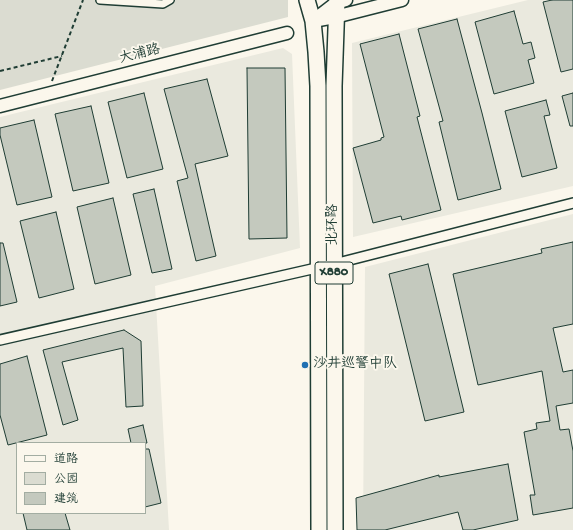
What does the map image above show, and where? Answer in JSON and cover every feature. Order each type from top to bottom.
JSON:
[{"type":"main road","name":"X880","points":[[307,0],[313,21]]},
{"type":"main road","name":"北环路","points":[[335,530],[334,86],[339,5]]},
{"type":"main road","name":"北环路","points":[[313,21],[318,86],[319,530]]},
{"type":"street","points":[[100,0],[163,4],[170,0]]},
{"type":"street","points":[[313,21],[339,5],[402,0]]},
{"type":"street","name":"大浦路","points":[[0,106],[287,33]]},
{"type":"street","points":[[0,340],[334,264],[573,203]]},
{"type":"path","points":[[46,94],[83,0]]},
{"type":"path","points":[[0,70],[62,56]]},
{"type":"shaded area","points":[[528,0],[573,0],[573,186],[353,237],[352,43]]},
{"type":"shaded area","points":[[283,48],[292,54],[300,248],[155,286],[169,530],[0,530],[0,117]]},
{"type":"shaded area","points":[[573,214],[573,530],[363,530],[365,267]]},
{"type":"green space","points":[[0,0],[288,0],[288,17],[0,90]]},
{"type":"building","points":[[552,0],[573,0],[573,69],[561,72],[543,2]]},
{"type":"building","points":[[514,11],[523,44],[531,42],[535,58],[528,60],[534,83],[494,94],[475,22]]},
{"type":"building","points":[[457,19],[501,189],[458,200],[439,122],[443,121],[418,29]]},
{"type":"building","points":[[399,34],[420,116],[417,117],[441,210],[402,220],[401,216],[373,223],[353,148],[381,140],[381,138],[384,137],[360,44]]},
{"type":"building","points":[[247,68],[285,68],[287,238],[249,239]]},
{"type":"building","points":[[207,79],[228,156],[195,164],[216,256],[196,261],[177,181],[188,178],[164,89]]},
{"type":"building","points":[[144,93],[163,169],[127,178],[108,102]]},
{"type":"building","points":[[573,93],[573,126],[570,126],[562,96]]},
{"type":"building","points":[[546,100],[550,115],[544,116],[557,168],[522,177],[505,111]]},
{"type":"building","points":[[91,106],[109,183],[73,191],[55,114]]},
{"type":"building","points":[[34,120],[52,197],[17,205],[0,135],[0,128]]},
{"type":"building","points":[[154,189],[172,269],[152,273],[133,194]]},
{"type":"building","points":[[113,198],[131,275],[95,284],[77,207]]},
{"type":"building","points":[[56,212],[74,289],[39,298],[20,221]]},
{"type":"building","points":[[573,242],[573,324],[553,328],[563,372],[573,370],[573,403],[556,406],[560,430],[569,429],[573,451],[573,508],[533,515],[530,495],[535,495],[524,432],[537,429],[536,423],[550,421],[542,371],[478,385],[453,274],[542,253],[541,249]]},
{"type":"building","points":[[0,243],[3,243],[17,302],[0,306]]},
{"type":"building","points":[[428,264],[464,412],[425,421],[389,274]]},
{"type":"building","points":[[124,330],[141,341],[143,406],[126,407],[123,348],[62,362],[78,420],[63,425],[43,350]]},
{"type":"building","points":[[27,356],[47,435],[8,445],[0,415],[0,364]]},
{"type":"building","points":[[143,425],[147,443],[131,442],[128,429]]},
{"type":"building","points":[[146,449],[149,449],[161,503],[146,507]]},
{"type":"building","points":[[508,464],[518,520],[473,530],[463,530],[458,512],[385,530],[357,530],[356,498],[439,475],[439,477]]},
{"type":"building","points":[[23,514],[65,514],[70,530],[27,530]]},
{"type":"place","name":"沙井巡警中队","points":[[305,365]]}]
